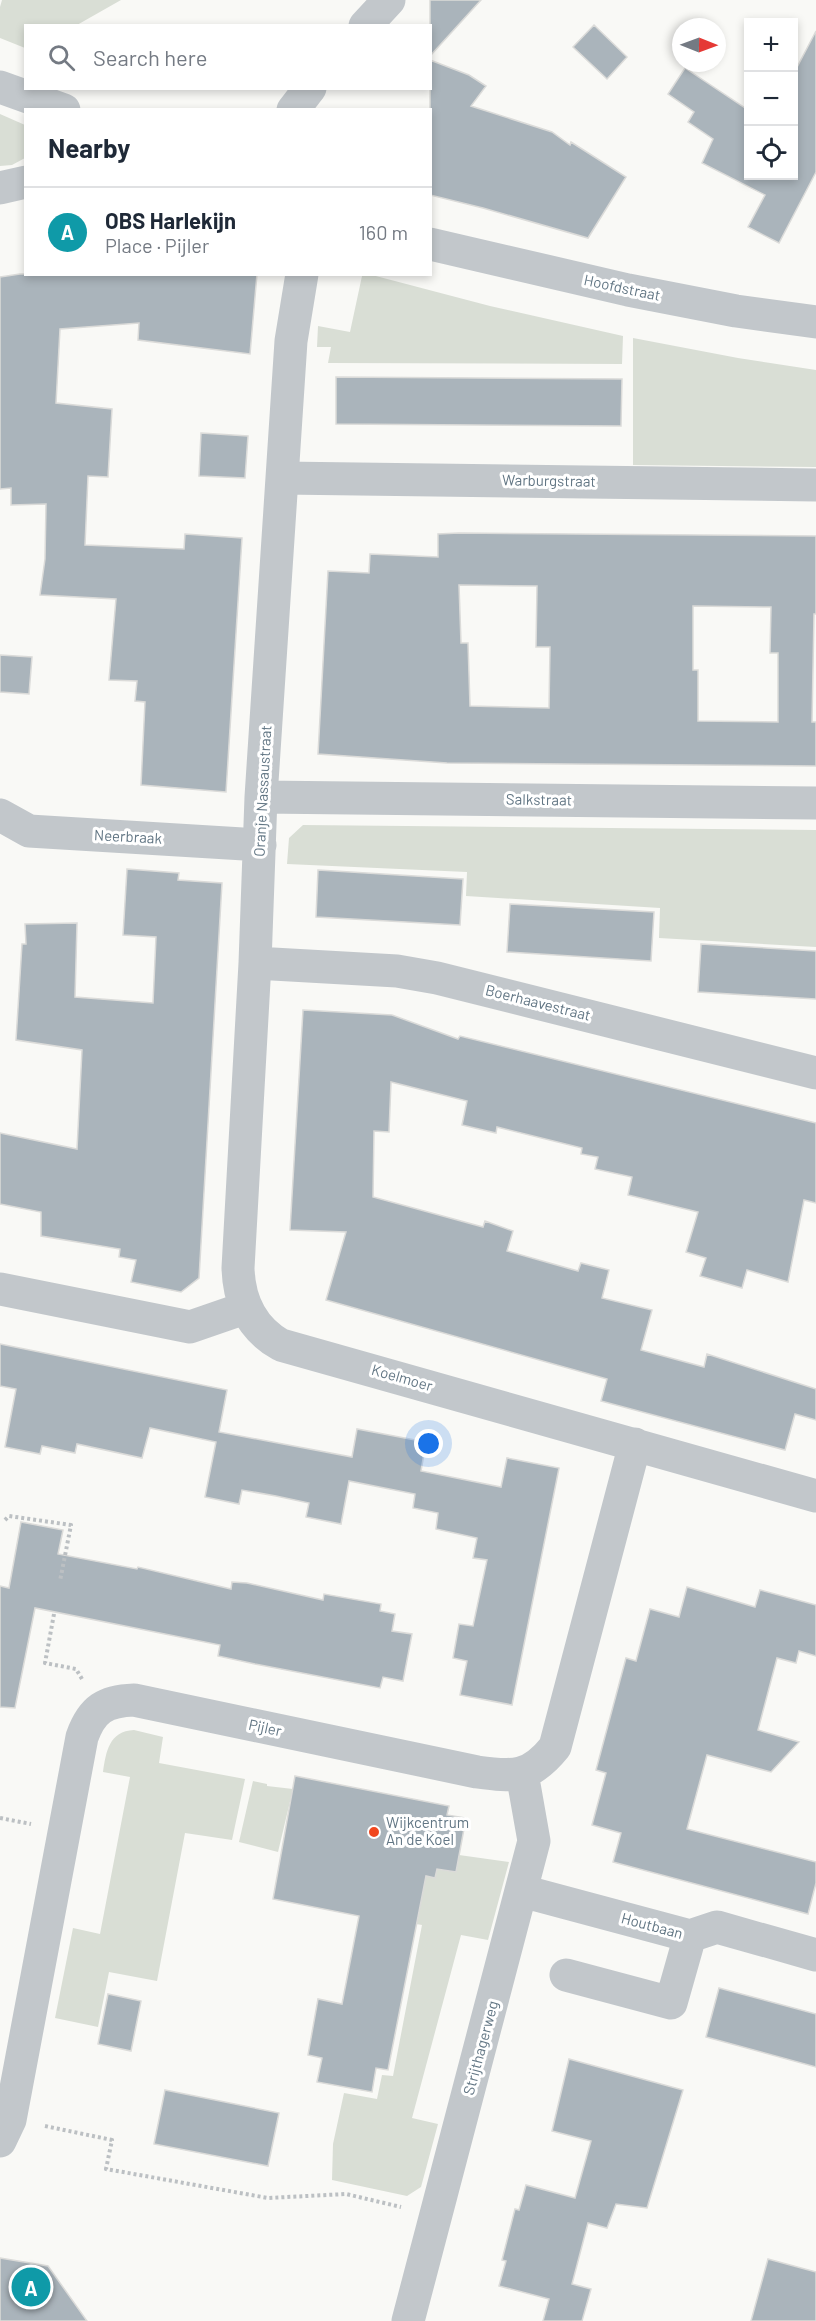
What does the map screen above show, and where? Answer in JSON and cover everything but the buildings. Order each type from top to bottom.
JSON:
[{"type":"street","points":[[367,24],[389,0]]},
{"type":"street","points":[[0,87],[58,108]]},
{"type":"street","points":[[295,108],[308,90]]},
{"type":"street","points":[[0,188],[24,182]]},
{"type":"street","name":"Hoofdstraat","points":[[432,244],[628,290],[736,311],[816,322]]},
{"type":"street","name":"Oranje Nassaustraat","points":[[245,1308],[239,1288],[238,1268],[255,963],[261,797],[291,341],[302,276]]},
{"type":"street","name":"Warburgstraat","points":[[282,478],[816,485]]},
{"type":"street","name":"Salkstraat","points":[[261,797],[816,803]]},
{"type":"street","name":"Neerbraak","points":[[0,815],[29,831],[260,845]]},
{"type":"street","name":"Boerhaavestraat","points":[[255,963],[397,971],[437,978],[816,1073]]},
{"type":"street","points":[[0,1289],[190,1327],[245,1308]]},
{"type":"street","name":"Koelmoer","points":[[245,1308],[261,1331],[281,1345],[816,1496]]},
{"type":"street","points":[[522,1773],[542,1763],[555,1747],[635,1444]]},
{"type":"street","name":"Pijler","points":[[99,1708],[115,1700],[134,1700],[477,1772],[506,1776],[522,1773]]},
{"type":"street","points":[[5,2130],[82,1737],[87,1722],[99,1708]]},
{"type":"street","name":"Strijthagerweg","points":[[408,2321],[534,1841],[522,1773]]},
{"type":"street","name":"Houtbaan","points":[[522,1891],[690,1936],[717,1927],[816,1955]]},
{"type":"street","points":[[566,1975],[671,2002],[690,1936]]},
{"type":"path","points":[[5,1520],[9,1516],[71,1525],[60,1581]]},
{"type":"path","points":[[54,1614],[45,1663],[76,1669],[99,1708]]},
{"type":"path","points":[[5,2130],[112,2140],[106,2169],[268,2198],[346,2194],[437,2215]]},
{"type":"shaded area","points":[[2,0],[121,0],[79,24],[24,24],[24,48],[0,38]]},
{"type":"shaded area","points":[[0,114],[24,125],[24,159],[12,165],[0,166]]},
{"type":"shaded area","points":[[362,276],[376,276],[490,306],[623,336],[622,364],[328,363],[331,347],[317,347],[318,326],[350,332]]},
{"type":"shaded area","points":[[633,338],[816,370],[816,467],[633,465]]},
{"type":"shaded area","points":[[303,825],[816,830],[816,947],[659,938],[660,908],[466,896],[467,872],[287,864],[289,838]]},
{"type":"shaded area","points":[[134,1730],[163,1737],[159,1763],[245,1779],[232,1840],[185,1833],[157,1981],[109,1972],[98,2027],[55,2018],[73,1928],[100,1934],[130,1777],[103,1772],[104,1764],[114,1738],[126,1731]]},
{"type":"shaded area","points":[[253,1781],[267,1784],[267,1786],[293,1789],[278,1852],[239,1842]]},
{"type":"shaded area","points":[[459,1855],[509,1862],[488,1940],[461,1935],[412,2118],[438,2124],[421,2187],[407,2196],[332,2180],[333,2144],[344,2093],[377,2099],[382,2075],[393,2076],[422,1925],[416,1924],[426,1876],[437,1869],[456,1872]]},
{"type":"place","name":"Wijkcentrum An de Koel","points":[[374,1832]]},
{"type":"place","name":"OBS Harlekijn","points":[[31,2287]]}]
